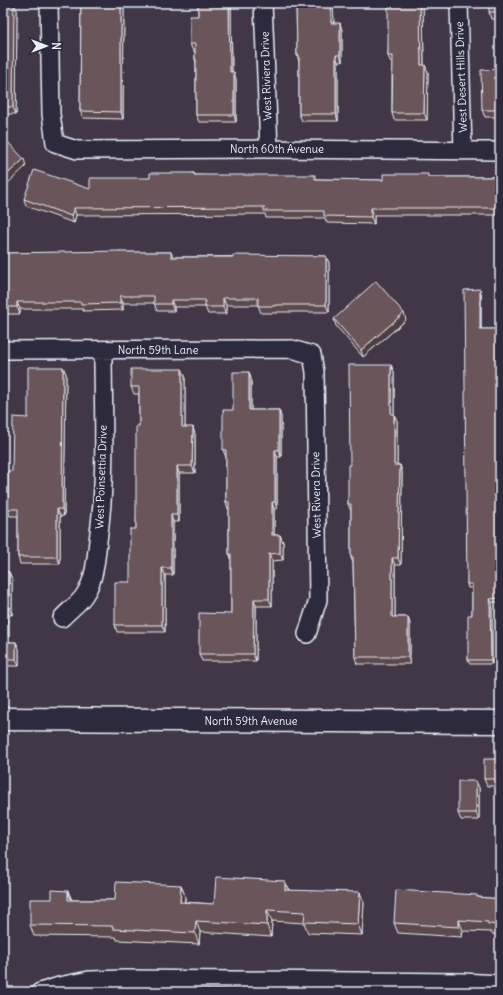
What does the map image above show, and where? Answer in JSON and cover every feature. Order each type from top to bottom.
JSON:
[{"type":"main road","name":"North 59th Avenue","points":[[3,719],[500,722]]},
{"type":"street","name":"North 60th Avenue","points":[[49,3],[51,114],[55,143],[76,150],[269,149],[500,151]]},
{"type":"street","name":"West Riviera Drive","points":[[263,3],[269,149]]},
{"type":"street","name":"West Desert Hills Drive","points":[[459,3],[463,151]]},
{"type":"street","name":"North 59th Lane","points":[[3,350],[292,349],[312,354]]},
{"type":"street","name":"West Poinsettia Drive","points":[[62,618],[85,594],[93,576],[96,558],[102,512],[104,473],[102,350]]},
{"type":"street","name":"West Rivera Drive","points":[[307,634],[318,600],[315,372],[312,354]]},
{"type":"street","points":[[40,992],[59,986],[89,980],[126,986],[461,982],[500,984]]},
{"type":"building","points":[[3,3],[14,3],[13,107],[3,107]]},
{"type":"building","points":[[81,3],[121,3],[121,112],[80,111]]},
{"type":"building","points":[[198,3],[229,3],[230,72],[234,72],[234,115],[196,115],[196,59],[195,44],[190,44],[190,16],[198,16]]},
{"type":"building","points":[[296,3],[331,3],[331,23],[340,23],[340,55],[336,55],[336,114],[299,114],[299,55],[297,55]]},
{"type":"building","points":[[390,3],[420,3],[421,65],[425,65],[424,113],[392,113],[393,56],[388,56],[388,7],[390,7]]},
{"type":"building","points":[[489,3],[500,3],[500,12],[489,12]]},
{"type":"building","points":[[500,69],[500,110],[482,110],[481,70]]},
{"type":"building","points":[[3,137],[24,159],[3,178]]},
{"type":"building","points":[[34,170],[90,189],[90,178],[150,178],[150,173],[194,173],[194,175],[315,175],[315,179],[383,180],[383,174],[428,174],[428,177],[498,177],[498,174],[500,174],[500,215],[498,215],[498,208],[371,208],[371,217],[324,216],[324,211],[264,211],[264,207],[74,208],[71,216],[24,199]]},
{"type":"building","points":[[120,251],[171,252],[171,257],[233,257],[233,255],[326,256],[326,305],[258,306],[258,298],[223,298],[223,307],[205,307],[205,300],[171,300],[171,304],[154,304],[154,296],[120,296],[120,303],[81,304],[81,302],[17,302],[17,307],[3,307],[3,253]]},
{"type":"building","points":[[376,281],[404,313],[361,350],[334,319]]},
{"type":"building","points":[[480,289],[480,329],[500,329],[500,598],[490,599],[491,660],[468,660],[468,615],[472,615],[472,584],[467,584],[464,290]]},
{"type":"building","points":[[349,365],[391,365],[391,414],[394,414],[394,465],[400,465],[398,558],[392,558],[392,617],[408,617],[408,657],[355,657],[353,558],[351,558],[351,504],[348,504],[348,465],[350,465]]},
{"type":"building","points":[[28,367],[63,367],[62,509],[57,509],[57,557],[18,557],[18,509],[8,509],[8,471],[12,471],[13,417],[28,418]]},
{"type":"building","points":[[131,369],[182,369],[182,427],[193,427],[192,466],[177,466],[177,515],[171,515],[171,568],[162,568],[162,625],[115,625],[115,582],[130,582],[130,529],[136,529],[136,426],[139,426],[139,387],[131,387]]},
{"type":"building","points":[[233,372],[249,372],[249,410],[279,410],[279,450],[275,450],[275,502],[272,502],[272,535],[280,535],[280,553],[269,554],[269,599],[254,599],[253,654],[199,654],[199,613],[231,614],[229,502],[226,502],[226,450],[223,450],[223,410],[233,410]]},
{"type":"building","points":[[3,572],[9,572],[7,642],[16,642],[16,659],[3,659]]},
{"type":"building","points":[[484,759],[500,759],[500,779],[484,779]]},
{"type":"building","points":[[458,781],[476,781],[476,813],[458,813]]},
{"type":"building","points":[[216,877],[285,881],[285,890],[360,892],[358,924],[304,922],[305,912],[267,910],[267,925],[196,921],[195,933],[113,929],[113,926],[30,925],[30,899],[52,899],[52,890],[68,891],[68,900],[115,900],[116,882],[181,885],[180,902],[214,904]]},
{"type":"building","points":[[396,890],[477,895],[477,897],[500,899],[500,925],[488,924],[488,922],[459,920],[459,927],[394,923]]}]
